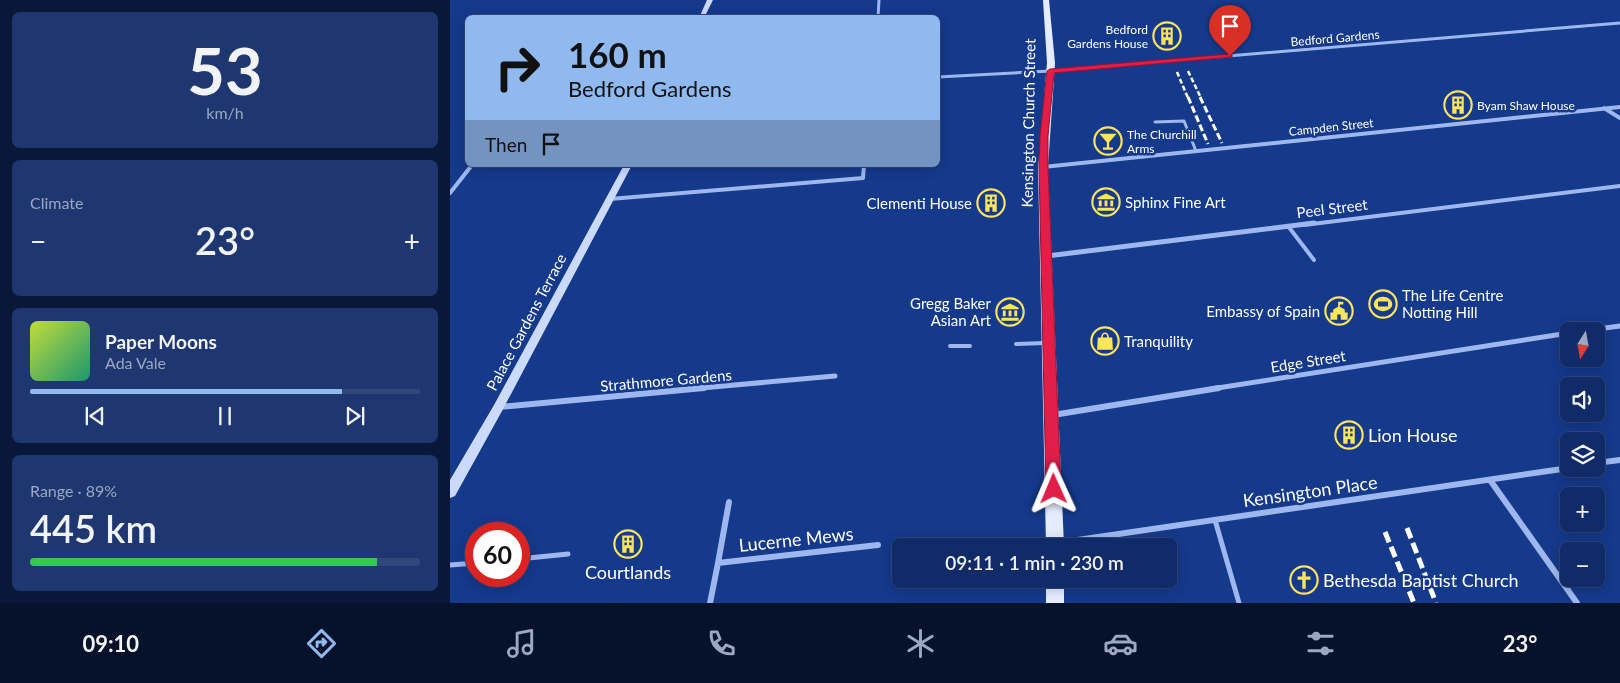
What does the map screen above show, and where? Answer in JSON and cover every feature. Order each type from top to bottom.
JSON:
[{"type":"main road","points":[[702,15],[710,0]]},
{"type":"main road","name":"Kensington Church Street","points":[[1046,0],[1050,71],[1043,167],[1055,538]]},
{"type":"main road","name":"Palace Gardens Terrace","points":[[450,492],[498,408],[627,167]]},
{"type":"main road","points":[[1055,588],[1055,603]]},
{"type":"street","points":[[878,15],[879,0]]},
{"type":"street","name":"Bedford Gardens","points":[[940,77],[1050,71],[1620,23]]},
{"type":"street","name":"Campden Street","points":[[1043,167],[1620,107]]},
{"type":"street","points":[[1604,108],[1620,118]]},
{"type":"street","points":[[450,193],[470,167]]},
{"type":"street","points":[[610,199],[863,178],[864,167]]},
{"type":"street","name":"Peel Street","points":[[1047,256],[1620,186]]},
{"type":"street","points":[[1605,328],[1620,326]]},
{"type":"street","name":"Edge Street","points":[[1052,415],[1560,334]]},
{"type":"street","name":"Strathmore Gardens","points":[[498,408],[835,376]]},
{"type":"street","points":[[1605,462],[1620,460]]},
{"type":"street","name":"Kensington Place","points":[[1100,538],[1560,469]]},
{"type":"street","points":[[1490,480],[1577,603]]},
{"type":"street","name":"Lucerne Mews","points":[[710,603],[729,502]]},
{"type":"street","name":"Lucerne Mews","points":[[718,563],[878,545]]},
{"type":"lane","points":[[1155,122],[1184,121],[1196,151]]},
{"type":"lane","points":[[1288,226],[1314,260]]},
{"type":"lane","points":[[1016,344],[1050,343]]},
{"type":"lane","points":[[950,346],[970,346]]},
{"type":"lane","points":[[1215,520],[1239,603]]},
{"type":"lane","points":[[530,558],[568,554]]},
{"type":"lane","points":[[450,565],[465,564]]},
{"type":"railway","points":[[1188,71],[1201,98]]},
{"type":"railway","points":[[1177,72],[1188,98]]},
{"type":"railway","points":[[1188,97],[1208,144]]},
{"type":"railway","points":[[1200,97],[1222,143]]},
{"type":"railway","points":[[1407,528],[1436,603]]},
{"type":"railway","points":[[1385,532],[1414,603]]},
{"type":"place","name":"Bedford Gardens House","points":[[1167,36]]},
{"type":"place","name":"Byam Shaw House","points":[[1458,105]]},
{"type":"place","name":"The Churchill Arms","points":[[1108,141]]},
{"type":"place","name":"Sphinx Fine Art","points":[[1106,202]]},
{"type":"place","name":"Clementi House","points":[[991,203]]},
{"type":"place","name":"The Life Centre Notting Hill","points":[[1383,304]]},
{"type":"place","name":"Embassy of Spain","points":[[1339,311]]},
{"type":"place","name":"Gregg Baker Asian Art","points":[[1010,312]]},
{"type":"place","name":"Tranquility","points":[[1105,341]]},
{"type":"place","name":"Lion House","points":[[1349,435]]},
{"type":"place","name":"Courtlands","points":[[628,544]]},
{"type":"place","name":"Bethesda Baptist Church","points":[[1304,580]]},
{"type":"route","points":[[1054,489],[1043,167],[1050,71],[1230,56]]}]
